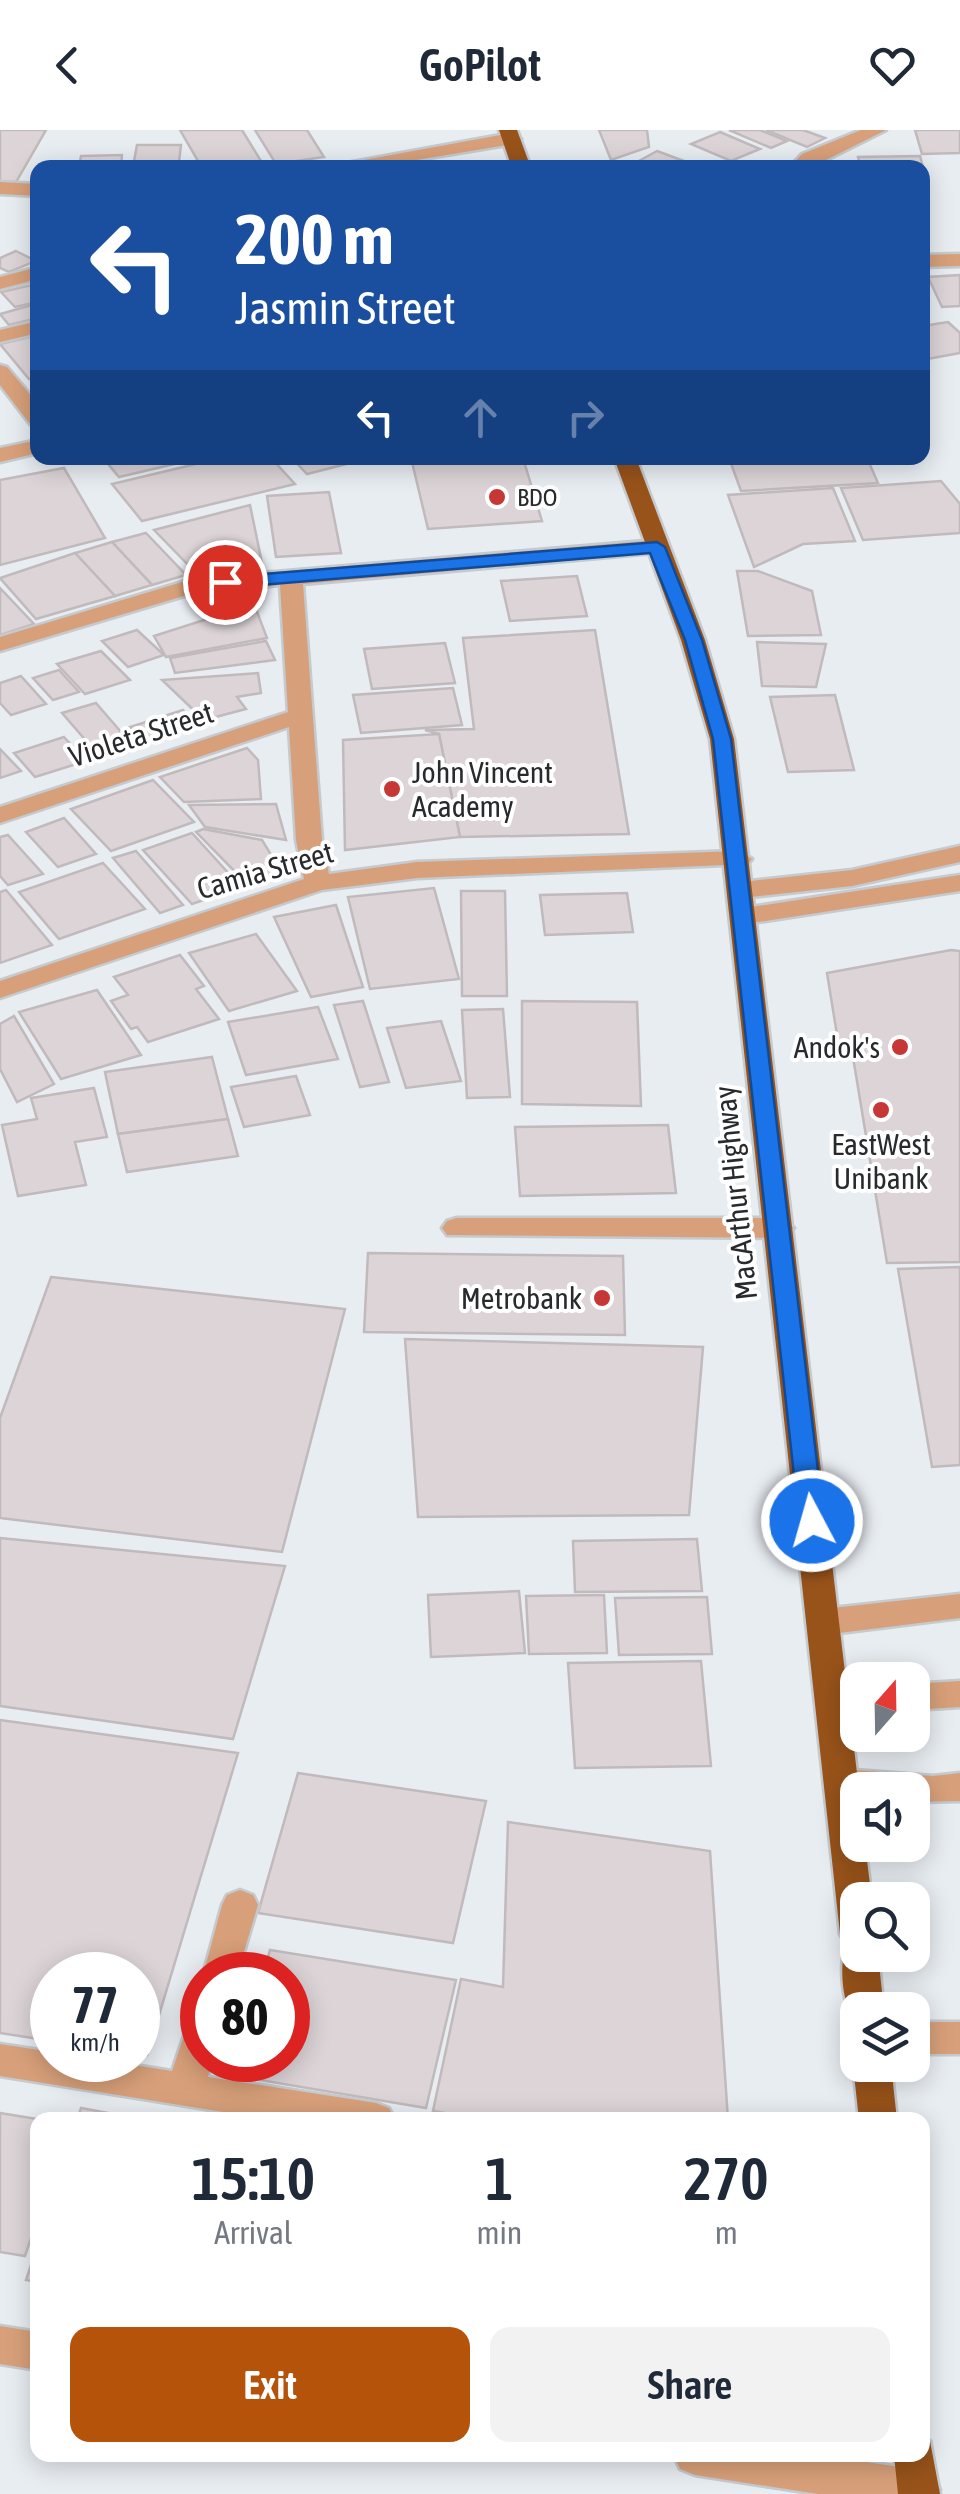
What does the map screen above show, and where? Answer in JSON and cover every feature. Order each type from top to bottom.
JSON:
[{"type":"highway","points":[[510,134],[519,160]]},
{"type":"highway","name":"MacArthur Highway","points":[[628,465],[694,640],[722,739],[744,902],[823,1622],[840,1683]]},
{"type":"highway","points":[[874,2082],[877,2112]]},
{"type":"street","points":[[807,160],[878,130]]},
{"type":"street","points":[[372,160],[510,134]]},
{"type":"street","points":[[0,188],[30,190]]},
{"type":"street","points":[[930,261],[960,260]]},
{"type":"street","points":[[0,283],[30,275]]},
{"type":"street","points":[[0,336],[30,329]]},
{"type":"street","points":[[0,371],[30,409]]},
{"type":"street","points":[[0,456],[30,448]]},
{"type":"street","points":[[0,644],[192,586],[657,547]]},
{"type":"street","points":[[291,575],[309,840],[318,883]]},
{"type":"street","name":"Violeta Street","points":[[0,815],[302,716]]},
{"type":"street","points":[[744,902],[960,854]]},
{"type":"street","name":"Camia Street","points":[[0,990],[318,883],[418,870],[739,859]]},
{"type":"street","points":[[744,902],[960,883]]},
{"type":"street","points":[[457,1228],[780,1228]]},
{"type":"street","points":[[823,1622],[960,1606]]},
{"type":"street","points":[[930,1696],[960,1694]]},
{"type":"street","points":[[930,1790],[960,1787]]},
{"type":"street","points":[[227,1952],[240,1905]]},
{"type":"street","points":[[930,2038],[960,2038]]},
{"type":"street","points":[[0,2060],[325,2112]]},
{"type":"street","points":[[185,2090],[187,2082]]},
{"type":"street","points":[[0,2344],[30,2349]]},
{"type":"street","points":[[757,2462],[918,2480]]},
{"type":"building","points":[[0,130],[46,130],[15,184],[0,182]]},
{"type":"building","points":[[180,130],[242,130],[260,160],[197,160]]},
{"type":"building","points":[[255,130],[307,130],[324,157],[303,160],[274,160]]},
{"type":"building","points":[[599,130],[647,130],[649,147],[611,160]]},
{"type":"building","points":[[729,130],[760,130],[787,141],[771,148]]},
{"type":"building","points":[[766,130],[803,130],[825,138],[807,147]]},
{"type":"building","points":[[915,130],[960,130],[960,153],[922,154]]},
{"type":"building","points":[[720,132],[760,149],[729,160],[691,144]]},
{"type":"building","points":[[137,145],[181,145],[179,160],[134,160]]},
{"type":"building","points":[[657,151],[681,160],[641,160]]},
{"type":"building","points":[[122,155],[122,160],[80,160],[81,156]]},
{"type":"building","points":[[920,156],[921,160],[859,160],[858,157]]},
{"type":"building","points":[[16,251],[30,258],[30,263],[9,272],[0,268],[0,258]]},
{"type":"building","points":[[960,275],[960,306],[942,307],[930,277]]},
{"type":"building","points":[[30,285],[30,304],[15,307],[1,292]]},
{"type":"building","points":[[30,306],[30,320],[9,325],[0,314]]},
{"type":"building","points":[[948,322],[960,333],[960,353],[930,359],[930,325]]},
{"type":"building","points":[[30,337],[30,379],[29,379],[0,344]]},
{"type":"building","points":[[109,465],[170,465],[119,477]]},
{"type":"building","points":[[192,465],[277,465],[295,484],[142,521],[112,484]]},
{"type":"building","points":[[299,465],[342,465],[307,474]]},
{"type":"building","points":[[413,465],[525,465],[542,521],[428,529]]},
{"type":"building","points":[[732,465],[870,465],[878,483],[741,491]]},
{"type":"building","points":[[64,468],[105,538],[0,565],[0,480]]},
{"type":"building","points":[[941,481],[960,504],[960,533],[863,540],[841,488]]},
{"type":"building","points":[[833,488],[855,541],[803,544],[754,567],[728,495]]},
{"type":"building","points":[[329,492],[341,553],[276,557],[267,496]]},
{"type":"building","points":[[250,505],[262,563],[197,574],[154,530]]},
{"type":"building","points":[[146,533],[186,575],[152,585],[112,542]]},
{"type":"building","points":[[112,542],[152,585],[115,596],[75,553]]},
{"type":"building","points":[[75,553],[115,596],[36,619],[0,578]]},
{"type":"building","points":[[737,571],[758,571],[812,591],[821,635],[748,636]]},
{"type":"building","points":[[577,576],[587,616],[510,621],[501,581]]},
{"type":"building","points":[[0,588],[34,624],[0,635]]},
{"type":"building","points":[[254,604],[267,638],[166,657],[154,636]]},
{"type":"building","points":[[137,630],[164,655],[128,667],[102,641]]},
{"type":"building","points":[[595,630],[629,834],[460,837],[439,734],[425,730],[474,729],[463,638]]},
{"type":"building","points":[[266,641],[275,660],[175,673],[170,658]]},
{"type":"building","points":[[757,642],[826,644],[816,687],[762,686]]},
{"type":"building","points":[[445,643],[455,683],[372,689],[364,649]]},
{"type":"building","points":[[101,651],[130,680],[85,694],[57,664]]},
{"type":"building","points":[[59,670],[79,692],[53,700],[33,678]]},
{"type":"building","points":[[258,673],[261,693],[237,697],[246,709],[204,720],[162,680]]},
{"type":"building","points":[[21,676],[46,704],[11,715],[0,703],[0,683]]},
{"type":"building","points":[[453,688],[462,725],[361,733],[353,695]]},
{"type":"building","points":[[835,695],[854,770],[788,772],[770,697]]},
{"type":"building","points":[[96,703],[134,747],[100,757],[62,713]]},
{"type":"building","points":[[183,710],[198,727],[145,744],[130,727]]},
{"type":"building","name":"John Vincent Academy","points":[[439,734],[460,837],[345,850],[343,740]]},
{"type":"building","points":[[64,737],[86,761],[35,777],[14,753]]},
{"type":"building","points":[[247,748],[258,760],[261,799],[184,802],[160,777]]},
{"type":"building","points":[[0,749],[21,771],[0,778]]},
{"type":"building","points":[[153,780],[194,822],[111,851],[71,809]]},
{"type":"building","points":[[276,804],[286,840],[205,827],[189,805]]},
{"type":"building","points":[[64,818],[96,854],[58,867],[26,832]]},
{"type":"building","points":[[203,829],[262,840],[281,871],[247,884],[196,832]]},
{"type":"building","points":[[192,833],[241,887],[192,904],[143,850]]},
{"type":"building","points":[[8,835],[43,874],[8,885],[0,876],[0,837]]},
{"type":"building","points":[[136,851],[183,905],[160,913],[113,858]]},
{"type":"building","points":[[103,863],[145,909],[59,939],[19,892]]},
{"type":"building","points":[[434,888],[459,979],[370,989],[348,897]]},
{"type":"building","points":[[6,890],[52,945],[0,963],[0,892]]},
{"type":"building","points":[[461,891],[505,891],[507,996],[462,996]]},
{"type":"building","points":[[627,893],[633,932],[545,935],[540,895]]},
{"type":"building","points":[[336,905],[363,987],[311,997],[274,917]]},
{"type":"building","points":[[256,934],[297,991],[229,1011],[189,953]]},
{"type":"building","points":[[960,951],[960,1262],[887,1263],[850,1039],[838,1041],[827,973]]},
{"type":"building","points":[[180,955],[204,986],[196,989],[219,1019],[148,1042],[137,1027],[131,1029],[111,1001],[128,995],[114,977]]},
{"type":"building","points":[[97,990],[141,1055],[61,1079],[19,1012]]},
{"type":"building","points":[[363,1001],[389,1082],[360,1087],[334,1005]]},
{"type":"building","points":[[522,1001],[637,1002],[641,1106],[522,1104]]},
{"type":"building","points":[[318,1007],[338,1059],[246,1075],[228,1022]]},
{"type":"building","points":[[503,1009],[510,1097],[467,1098],[462,1010]]},
{"type":"building","points":[[14,1016],[54,1084],[17,1102],[0,1069],[0,1024]]},
{"type":"building","points":[[441,1021],[461,1081],[406,1088],[387,1028]]},
{"type":"building","points":[[212,1057],[228,1119],[118,1134],[105,1072]]},
{"type":"building","points":[[296,1076],[310,1115],[244,1127],[231,1087]]},
{"type":"building","points":[[94,1088],[107,1137],[75,1142],[86,1185],[18,1196],[2,1125],[37,1119],[31,1098]]},
{"type":"building","points":[[228,1119],[238,1156],[127,1172],[118,1134]]},
{"type":"building","points":[[668,1125],[676,1193],[520,1196],[515,1127]]},
{"type":"building","points":[[368,1253],[623,1256],[625,1335],[364,1332]]},
{"type":"building","points":[[960,1267],[960,1465],[932,1467],[898,1269]]},
{"type":"building","points":[[51,1277],[345,1309],[282,1552],[0,1518],[0,1418]]},
{"type":"building","points":[[405,1339],[703,1347],[689,1515],[418,1517]]},
{"type":"building","points":[[0,1538],[285,1566],[233,1739],[0,1706]]},
{"type":"building","points":[[697,1539],[702,1591],[575,1592],[573,1541]]},
{"type":"building","points":[[519,1591],[525,1653],[431,1657],[428,1595]]},
{"type":"building","points":[[604,1595],[607,1653],[529,1654],[526,1596]]},
{"type":"building","points":[[707,1597],[712,1654],[619,1655],[615,1598]]},
{"type":"building","points":[[701,1661],[711,1766],[575,1768],[568,1663]]},
{"type":"building","points":[[0,1720],[238,1753],[160,2012],[160,1952],[30,1952],[30,2038],[0,2033]]},
{"type":"building","points":[[298,1773],[486,1801],[453,1943],[258,1913]]},
{"type":"building","points":[[508,1822],[710,1851],[727,2112],[433,2111],[461,1979],[503,1987]]},
{"type":"building","points":[[310,1956],[456,1980],[426,2108],[272,2082],[310,2082]]},
{"type":"building","points":[[0,2113],[30,2118],[30,2241],[25,2256],[0,2252]]},
{"type":"place","name":"BDO","points":[[497,497]]},
{"type":"place","name":"John Vincent Academy","points":[[392,789]]},
{"type":"place","name":"Andok's","points":[[900,1047]]},
{"type":"place","name":"EastWest Unibank","points":[[881,1110]]},
{"type":"place","name":"Metrobank","points":[[602,1298]]},
{"type":"route","points":[[225,582],[657,547],[694,640],[722,739],[812,1521]]}]
